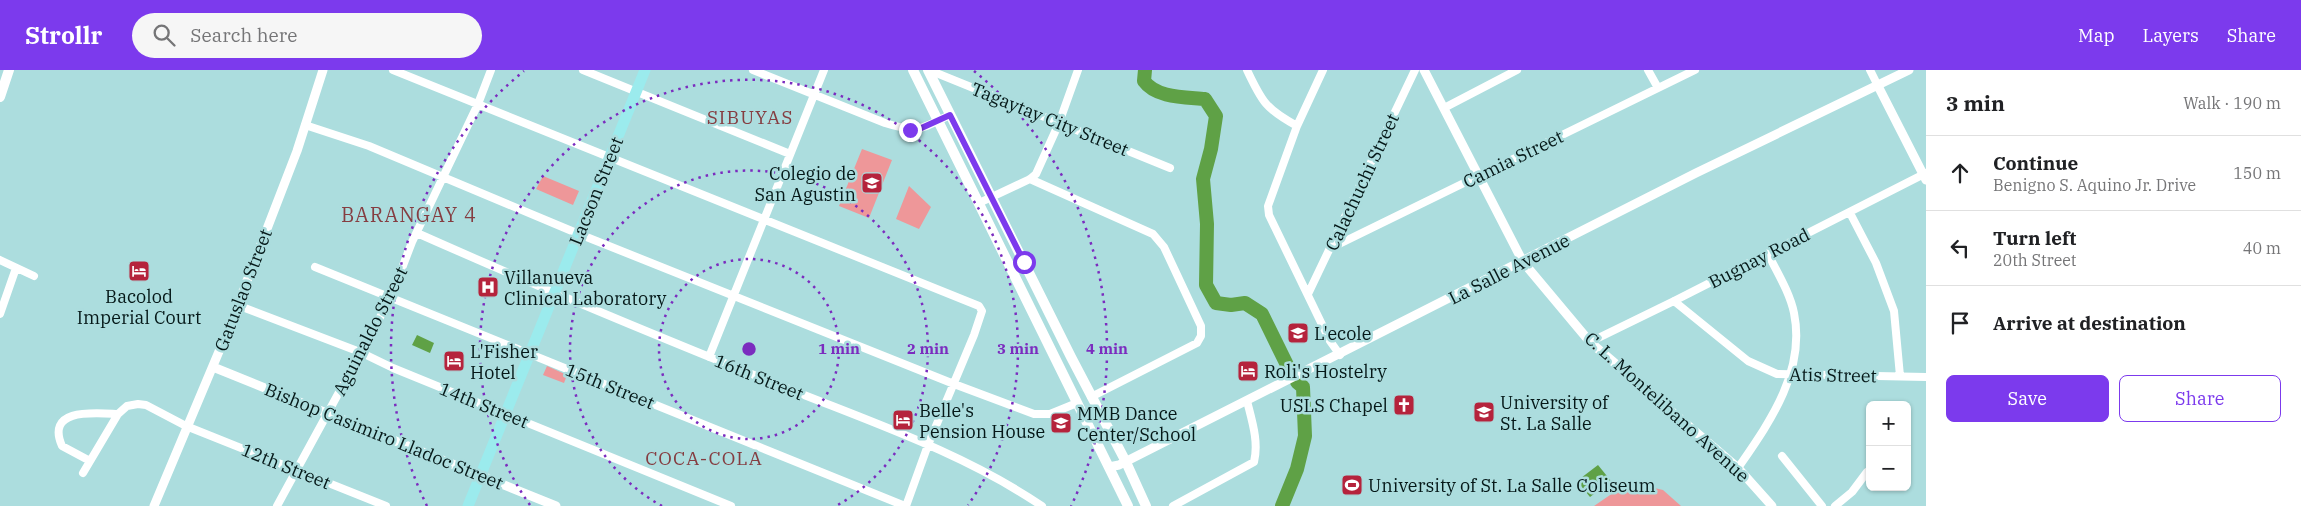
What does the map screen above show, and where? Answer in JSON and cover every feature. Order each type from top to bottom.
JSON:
[{"type":"main road","points":[[0,96],[9,70]]},
{"type":"main road","name":"Lacson Street","points":[[468,506],[645,70]]},
{"type":"main road","points":[[913,70],[1128,506]]},
{"type":"main road","points":[[928,70],[1070,357],[1126,462],[1146,506]]},
{"type":"main road","points":[[1011,268],[1024,262]]},
{"type":"main road","points":[[1058,363],[1070,357]]},
{"type":"street","name":"Gatuslao Street","points":[[154,506],[186,426],[213,367],[297,151],[323,70]]},
{"type":"street","points":[[393,70],[979,306],[981,308],[981,315],[905,506]]},
{"type":"street","name":"Aguinaldo Street","points":[[277,506],[391,297],[417,233],[478,104],[491,70]]},
{"type":"street","points":[[583,70],[790,154]]},
{"type":"street","points":[[752,70],[903,129],[917,130],[950,115]]},
{"type":"street","points":[[709,357],[824,70]]},
{"type":"street","name":"Tagaytay City Street","points":[[928,70],[1170,168]]},
{"type":"street","points":[[979,204],[1030,179],[1040,167],[1078,70]]},
{"type":"street","points":[[1247,70],[1261,100],[1269,108],[1297,126]]},
{"type":"street","points":[[1323,70],[1297,126],[1268,206],[1269,215],[1340,355]]},
{"type":"street","name":"Calachuchi Street","points":[[1308,294],[1415,70]]},
{"type":"street","name":"C. L. Montelibano Avenue","points":[[1424,70],[1523,262],[1590,342],[1738,468],[1772,506]]},
{"type":"street","points":[[1444,108],[1517,70]]},
{"type":"street","points":[[1648,70],[1658,88]]},
{"type":"street","name":"Camia Street","points":[[1331,248],[1695,70]]},
{"type":"street","points":[[1870,70],[1925,176]]},
{"type":"street","name":"La Salle Avenue","points":[[1109,467],[1126,462],[1877,84],[1909,70]]},
{"type":"street","points":[[305,125],[369,146],[579,234],[954,384],[1042,415],[1050,414],[1077,403]]},
{"type":"street","name":"Bugnay Road","points":[[1590,342],[1925,176]]},
{"type":"street","points":[[1030,179],[1153,234],[1164,247],[1201,326],[1201,336],[1197,343],[1091,396]]},
{"type":"street","points":[[1850,213],[1876,263],[1894,311],[1900,376]]},
{"type":"street","name":"16th Street","points":[[417,233],[554,294],[928,445],[995,476],[1042,506]]},
{"type":"street","points":[[1738,468],[1779,404],[1790,376],[1794,353],[1794,314],[1768,254]]},
{"type":"street","points":[[0,260],[34,276]]},
{"type":"street","name":"15th Street","points":[[315,266],[905,506]]},
{"type":"street","points":[[0,314],[16,268]]},
{"type":"street","name":"Atis Street","points":[[1674,301],[1748,360],[1777,374],[1790,376],[1926,376]]},
{"type":"street","name":"14th Street","points":[[237,305],[360,352],[393,368],[731,506]]},
{"type":"street","name":"Bishop Casimiro Lladoc Street","points":[[213,367],[556,506]]},
{"type":"street","points":[[1172,506],[1254,462],[1256,454],[1254,433],[1247,401]]},
{"type":"street","name":"12th Street","points":[[118,414],[127,406],[146,405],[186,426],[386,506]]},
{"type":"street","points":[[83,473],[118,414],[79,413],[72,415],[61,425],[59,433],[62,446],[90,461]]},
{"type":"street","points":[[1782,456],[1822,506]]},
{"type":"street","points":[[1836,506],[1852,492],[1866,473]]},
{"type":"shaded area","points":[[862,149],[892,160],[869,218],[839,206]]},
{"type":"shaded area","points":[[543,176],[579,191],[573,205],[536,189]]},
{"type":"shaded area","points":[[909,186],[931,207],[919,229],[896,219]]},
{"type":"shaded area","points":[[417,335],[434,343],[430,353],[412,345]]},
{"type":"shaded area","points":[[547,366],[567,375],[564,383],[543,375]]},
{"type":"shaded area","points":[[1598,465],[1611,481],[1590,497],[1577,481]]},
{"type":"shaded area","points":[[1629,482],[1663,490],[1681,506],[1594,506]]},
{"type":"waterway","points":[[1145,70],[1144,81],[1149,87],[1172,96],[1205,99],[1216,116],[1211,149],[1203,179],[1207,224],[1206,285],[1216,303],[1231,305],[1245,303],[1262,314],[1292,375]]},
{"type":"waterway","points":[[1282,506],[1297,469],[1305,436],[1303,387],[1297,382]]},
{"type":"place","name":"Colegio de San Agustin","points":[[872,183]]},
{"type":"place","name":"Bacolod Imperial Court","points":[[139,271]]},
{"type":"place","name":"Villanueva Clinical Laboratory","points":[[488,287]]},
{"type":"place","name":"L'ecole","points":[[1298,333]]},
{"type":"place","name":"L'Fisher Hotel","points":[[454,361]]},
{"type":"place","name":"Roli's Hostelry","points":[[1248,371]]},
{"type":"place","name":"USLS Chapel","points":[[1404,405]]},
{"type":"place","name":"University of St. La Salle","points":[[1484,412]]},
{"type":"place","name":"Belle's Pension House","points":[[903,420]]},
{"type":"place","name":"MMB Dance Center/School","points":[[1061,423]]},
{"type":"place","name":"University of St. La Salle Coliseum","points":[[1352,485]]},
{"type":"district","name":"SIBUYAS","points":[[750,117]]},
{"type":"district","name":"BARANGAY 4","points":[[409,214]]},
{"type":"district","name":"COCA-COLA","points":[[704,458]]},
{"type":"route","points":[[910,130],[917,130],[950,115],[1024,262]]}]
